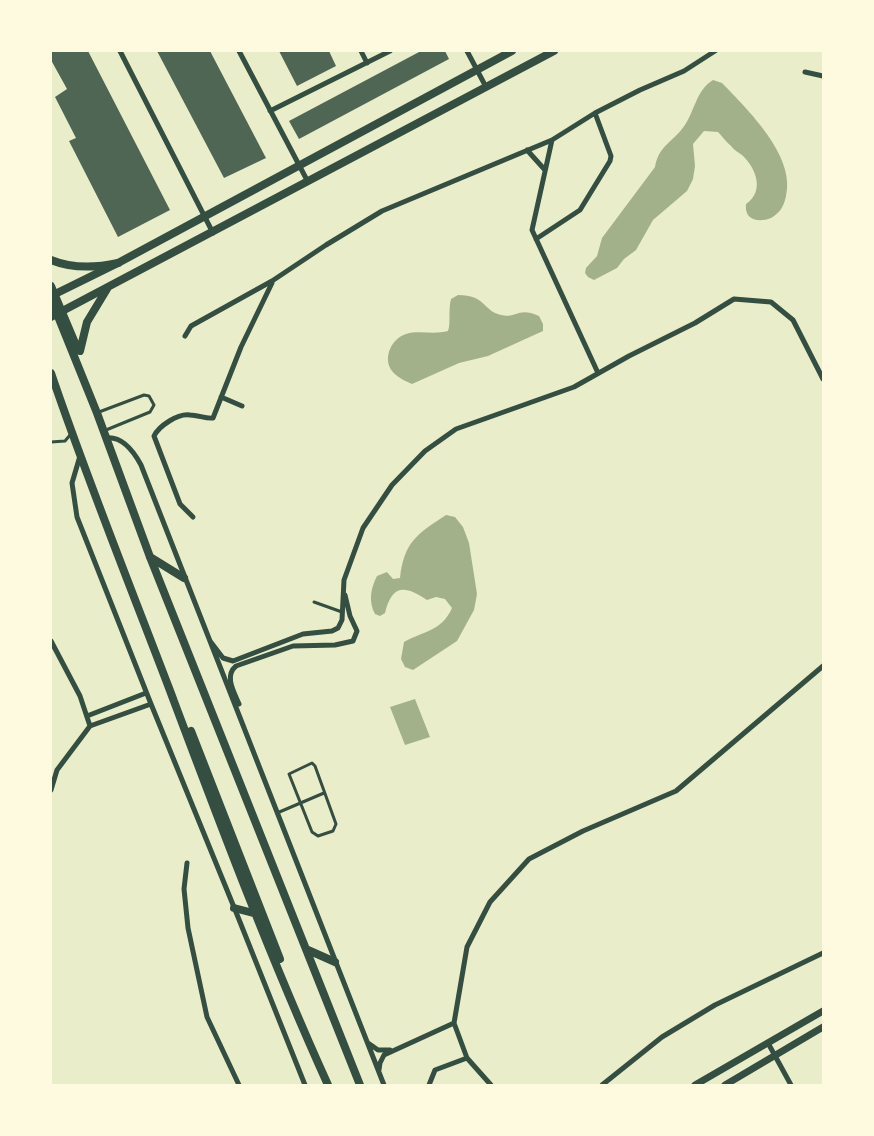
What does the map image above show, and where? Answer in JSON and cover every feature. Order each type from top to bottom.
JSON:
[{"type":"main road","points":[[359,1085],[332,1008],[238,765],[82,376],[54,316],[51,298],[512,51]]},
{"type":"main road","points":[[54,316],[554,51]]},
{"type":"main road","points":[[51,260],[86,268],[118,263]]},
{"type":"main road","points":[[51,286],[84,367],[82,376]]},
{"type":"main road","points":[[82,376],[80,352],[83,333],[107,289]]},
{"type":"main road","points":[[51,306],[97,413],[150,557],[308,950],[359,1085]]},
{"type":"main road","points":[[51,374],[329,1085]]},
{"type":"main road","points":[[51,374],[73,439],[212,802],[303,1029],[329,1085]]},
{"type":"main road","points":[[150,557],[184,578]]},
{"type":"main road","points":[[234,908],[263,916]]},
{"type":"main road","points":[[308,950],[335,962]]},
{"type":"street","points":[[120,51],[213,233]]},
{"type":"street","points":[[239,51],[308,182]]},
{"type":"street","points":[[361,51],[367,63]]},
{"type":"street","points":[[270,111],[390,51]]},
{"type":"street","points":[[467,51],[486,87]]},
{"type":"street","points":[[185,336],[190,326],[273,281],[382,211],[552,140],[595,113],[684,71],[715,51]]},
{"type":"street","points":[[805,72],[823,76]]},
{"type":"street","points":[[537,239],[580,210],[610,161],[611,156],[595,113]]},
{"type":"street","points":[[552,140],[532,226],[598,374]]},
{"type":"street","points":[[527,150],[545,170]]},
{"type":"street","points":[[194,517],[180,504],[154,436],[158,429],[187,414],[213,419],[241,347],[273,281]]},
{"type":"street","points":[[210,641],[223,658],[233,661],[303,634],[335,630],[341,623],[343,590],[349,563],[363,528],[392,485],[425,451],[456,429],[574,387],[695,323],[734,299],[771,302],[793,320],[823,379]]},
{"type":"street","points":[[221,397],[242,406]]},
{"type":"street","points":[[105,434],[123,443],[134,453],[141,465],[384,1085]]},
{"type":"street","points":[[81,451],[72,483],[77,517],[304,1085]]},
{"type":"street","points":[[242,720],[230,679],[232,669],[293,646],[335,645],[353,641],[357,631],[343,590]]},
{"type":"street","points":[[51,641],[80,696],[90,726]]},
{"type":"street","points":[[491,1085],[467,1058],[454,1023],[467,947],[490,902],[529,859],[583,831],[676,791],[823,666]]},
{"type":"street","points":[[87,716],[146,693]]},
{"type":"street","points":[[51,790],[57,770],[90,726],[151,704]]},
{"type":"street","points":[[187,863],[184,889],[188,928],[207,1017],[239,1085]]},
{"type":"street","points":[[602,1085],[671,1031],[715,1005],[823,953]]},
{"type":"street","points":[[695,1085],[823,1011]]},
{"type":"street","points":[[379,1071],[381,1059],[393,1050],[454,1023]]},
{"type":"street","points":[[725,1085],[823,1028]]},
{"type":"street","points":[[367,1042],[378,1050],[393,1050]]},
{"type":"street","points":[[768,1044],[791,1085]]},
{"type":"street","points":[[429,1085],[435,1071],[467,1058]]},
{"type":"lane","points":[[97,413],[144,395],[149,396],[154,405],[150,412],[105,434]]},
{"type":"lane","points":[[51,442],[65,441],[73,432]]},
{"type":"lane","points":[[314,602],[342,612]]},
{"type":"lane","points":[[314,764],[324,793],[336,824],[333,831],[315,835],[290,776],[291,772],[314,764]]},
{"type":"lane","points":[[277,813],[324,793]]},
{"type":"shaded area","points":[[713,80],[722,83],[744,106],[777,150],[784,165],[787,181],[786,196],[781,209],[771,218],[766,219],[753,219],[747,214],[746,204],[752,199],[757,186],[751,166],[718,132],[704,131],[693,144],[695,166],[693,179],[687,191],[653,220],[636,250],[617,268],[594,280],[588,277],[585,273],[586,268],[597,256],[602,238],[655,167],[659,154],[686,123],[702,90]]},
{"type":"shaded area","points":[[458,295],[479,300],[501,315],[532,313],[539,316],[543,324],[543,331],[488,356],[459,363],[412,384],[399,377],[389,366],[388,355],[393,344],[406,334],[448,331],[451,299]]},
{"type":"shaded area","points":[[446,515],[455,517],[463,527],[469,543],[477,594],[474,610],[457,641],[413,670],[405,667],[401,659],[404,642],[438,626],[452,608],[445,599],[436,597],[427,600],[412,592],[400,590],[391,597],[385,613],[380,616],[375,614],[373,609],[372,590],[377,576],[387,572],[393,579],[400,578],[405,556],[414,540]]},
{"type":"shaded area","points":[[415,699],[430,737],[405,745],[390,707]]},
{"type":"building","points":[[51,51],[88,51],[170,210],[118,237],[69,141],[76,138],[55,97],[67,89],[51,60]]},
{"type":"building","points":[[157,51],[210,51],[266,158],[224,178]]},
{"type":"building","points":[[279,51],[329,51],[336,66],[297,86]]},
{"type":"building","points":[[421,51],[445,51],[449,59],[299,139],[289,121]]}]
